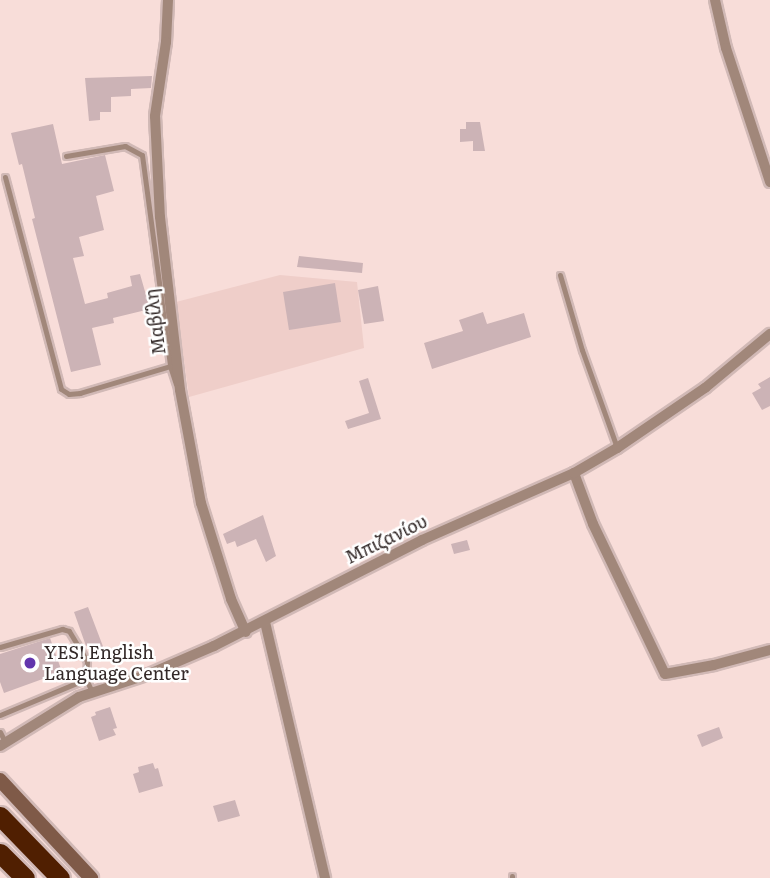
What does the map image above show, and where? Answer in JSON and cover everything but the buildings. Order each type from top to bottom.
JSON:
[{"type":"highway","points":[[0,816],[60,878]]},
{"type":"highway","points":[[0,852],[25,878]]},
{"type":"street","name":"Μαβίλη","points":[[168,0],[166,42],[155,116],[160,217],[180,390],[201,503],[231,599],[246,632]]},
{"type":"street","points":[[715,0],[726,48],[770,182]]},
{"type":"street","name":"Μπιζανίου","points":[[2,740],[92,692],[149,674],[246,632],[422,540],[574,473],[617,448],[705,388],[770,334]]},
{"type":"street","points":[[574,473],[593,524],[664,674],[714,666],[770,650]]},
{"type":"street","points":[[265,622],[326,878]]},
{"type":"street","points":[[0,780],[91,878]]},
{"type":"lane","points":[[66,156],[125,146],[142,155],[170,366],[180,390]]},
{"type":"lane","points":[[5,177],[61,389],[69,394],[80,393],[170,366]]},
{"type":"lane","points":[[560,275],[582,350],[617,448]]},
{"type":"lane","points":[[0,647],[62,629],[69,631],[87,662],[86,679],[92,692]]},
{"type":"lane","points":[[0,715],[86,679]]},
{"type":"shaded area","points":[[280,275],[357,282],[364,348],[189,397],[176,302]]},
{"type":"place","name":"YES! English Language Center","points":[[30,663]]}]
